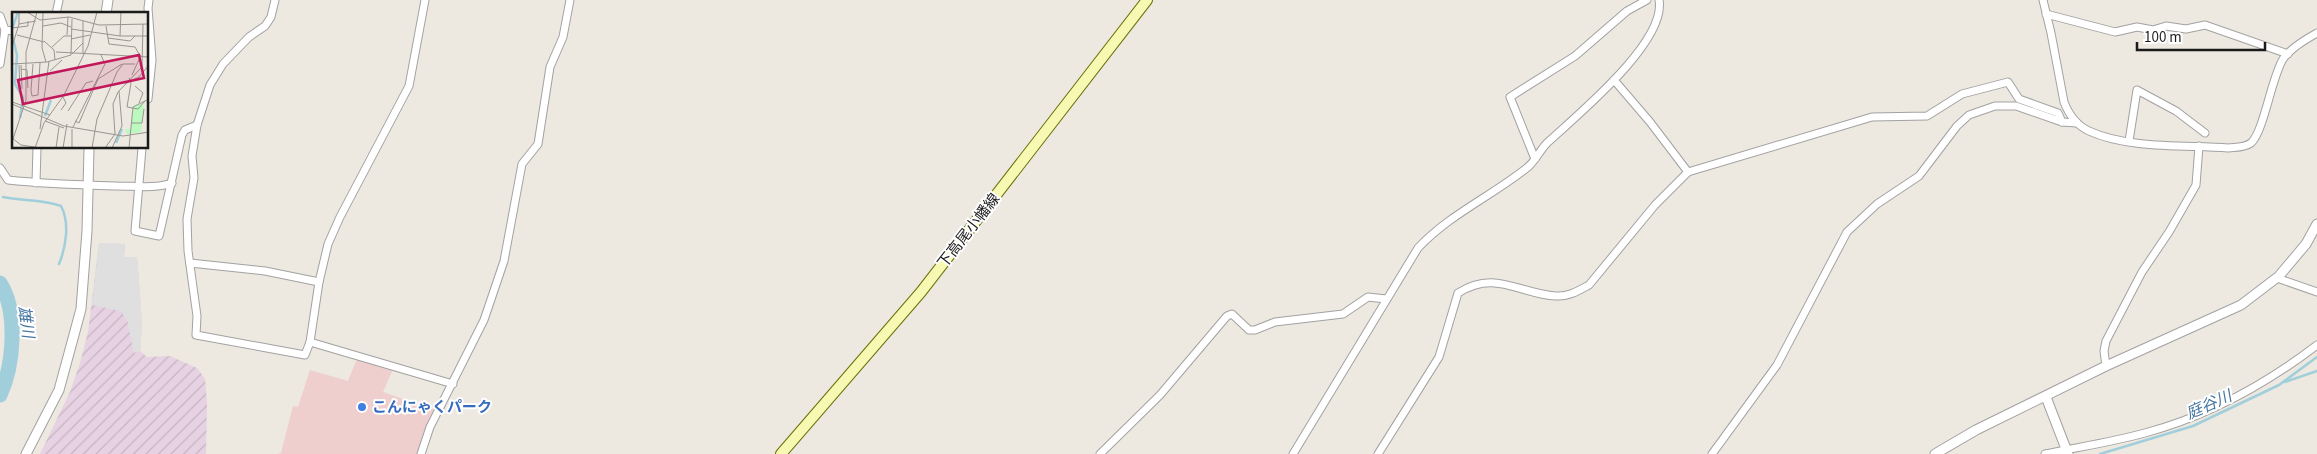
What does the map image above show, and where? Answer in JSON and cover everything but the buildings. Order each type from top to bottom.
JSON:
[{"type":"main road","name":"下高尾小幡線","points":[[782,454],[921,292],[1147,0]]},
{"type":"street","points":[[275,0],[271,17],[264,26],[249,37],[222,64],[210,85],[197,125],[192,156],[194,178],[188,219],[190,263],[197,316],[196,335],[304,355],[310,342],[319,282],[328,244],[340,217],[409,86],[425,0]]},
{"type":"street","points":[[421,454],[430,428],[484,320],[504,261],[522,164],[538,144],[550,67],[563,37],[570,0]]},
{"type":"street","points":[[1535,159],[1510,97],[1574,56],[1627,11],[1647,0]]},
{"type":"street","points":[[1293,454],[1418,248],[1434,231],[1505,184],[1535,159],[1545,146],[1614,80],[1638,53],[1653,30],[1658,16],[1659,0]]},
{"type":"street","points":[[2042,0],[2064,102],[2068,112],[2089,131],[2141,144],[2242,147],[2250,144],[2257,135],[2276,72],[2288,54],[2317,33]]},
{"type":"street","points":[[2046,14],[2115,32],[2138,28],[2153,30],[2166,26],[2186,29],[2205,25],[2288,54]]},
{"type":"street","points":[[0,16],[5,30],[0,64]]},
{"type":"street","points":[[5,30],[12,30]]},
{"type":"street","points":[[149,30],[149,75]]},
{"type":"street","points":[[1614,80],[1650,122],[1688,172]]},
{"type":"street","points":[[1378,454],[1439,357],[1458,293],[1473,285],[1494,283],[1556,296],[1575,292],[1589,285],[1655,205],[1688,172],[1872,117],[1926,116],[1962,94],[2008,82],[2020,99],[2058,113],[2062,122]]},
{"type":"street","points":[[2129,141],[2137,90],[2176,111],[2205,133]]},
{"type":"street","points":[[1712,454],[1777,365],[1848,232],[1878,204],[1919,176],[1957,126],[1969,115],[1995,106],[2016,106],[2062,122],[2078,123]]},
{"type":"street","points":[[142,149],[135,231],[159,236],[182,135],[185,130],[197,125]]},
{"type":"street","points":[[2106,366],[2104,351],[2106,341],[2142,272],[2169,232],[2196,185],[2200,146]]},
{"type":"street","points":[[36,183],[37,149]]},
{"type":"street","points":[[26,454],[59,390],[76,333],[81,302],[87,230],[89,149]]},
{"type":"street","points":[[0,168],[8,180],[36,183],[87,186],[164,186],[172,183]]},
{"type":"street","points":[[1935,454],[1976,430],[2106,366],[2241,304],[2277,278],[2306,244],[2317,224]]},
{"type":"street","points":[[190,263],[265,271],[319,282]]},
{"type":"street","points":[[2277,278],[2317,292]]},
{"type":"street","points":[[1100,454],[1160,395],[1227,316],[1232,314],[1249,330],[1256,330],[1275,322],[1344,314],[1368,297],[1386,300]]},
{"type":"street","points":[[310,342],[453,384]]},
{"type":"street","points":[[2045,454],[2067,452],[2148,432],[2221,406],[2256,386],[2317,345]]},
{"type":"street","points":[[2046,397],[2067,452]]},
{"type":"shaded area","points":[[99,243],[125,244],[124,257],[137,257],[142,323],[140,351],[147,357],[170,356],[197,368],[205,379],[207,404],[206,454],[40,454],[70,392],[80,363],[88,332]]},
{"type":"shaded area","points":[[99,243],[125,244],[124,257],[137,257],[142,323],[140,351],[134,353],[127,320],[121,311],[92,305]]},
{"type":"shaded area","name":"こんにゃくパーク","points":[[357,359],[393,369],[383,392],[435,410],[419,454],[277,454],[281,453],[293,406],[298,407],[310,370],[348,381]]},
{"type":"waterway","points":[[3,197],[47,202],[61,206],[64,213],[66,235],[64,250],[59,264]]},
{"type":"waterway","name":"雄川","points":[[0,283],[10,308],[12,323],[11,354],[5,383],[0,395]]},
{"type":"waterway","name":"庭谷川","points":[[2100,454],[2193,426],[2279,385],[2317,357]]},
{"type":"waterway","points":[[2285,382],[2317,371]]},
{"type":"place","name":"こんにゃくパーク","points":[[362,407]]}]
